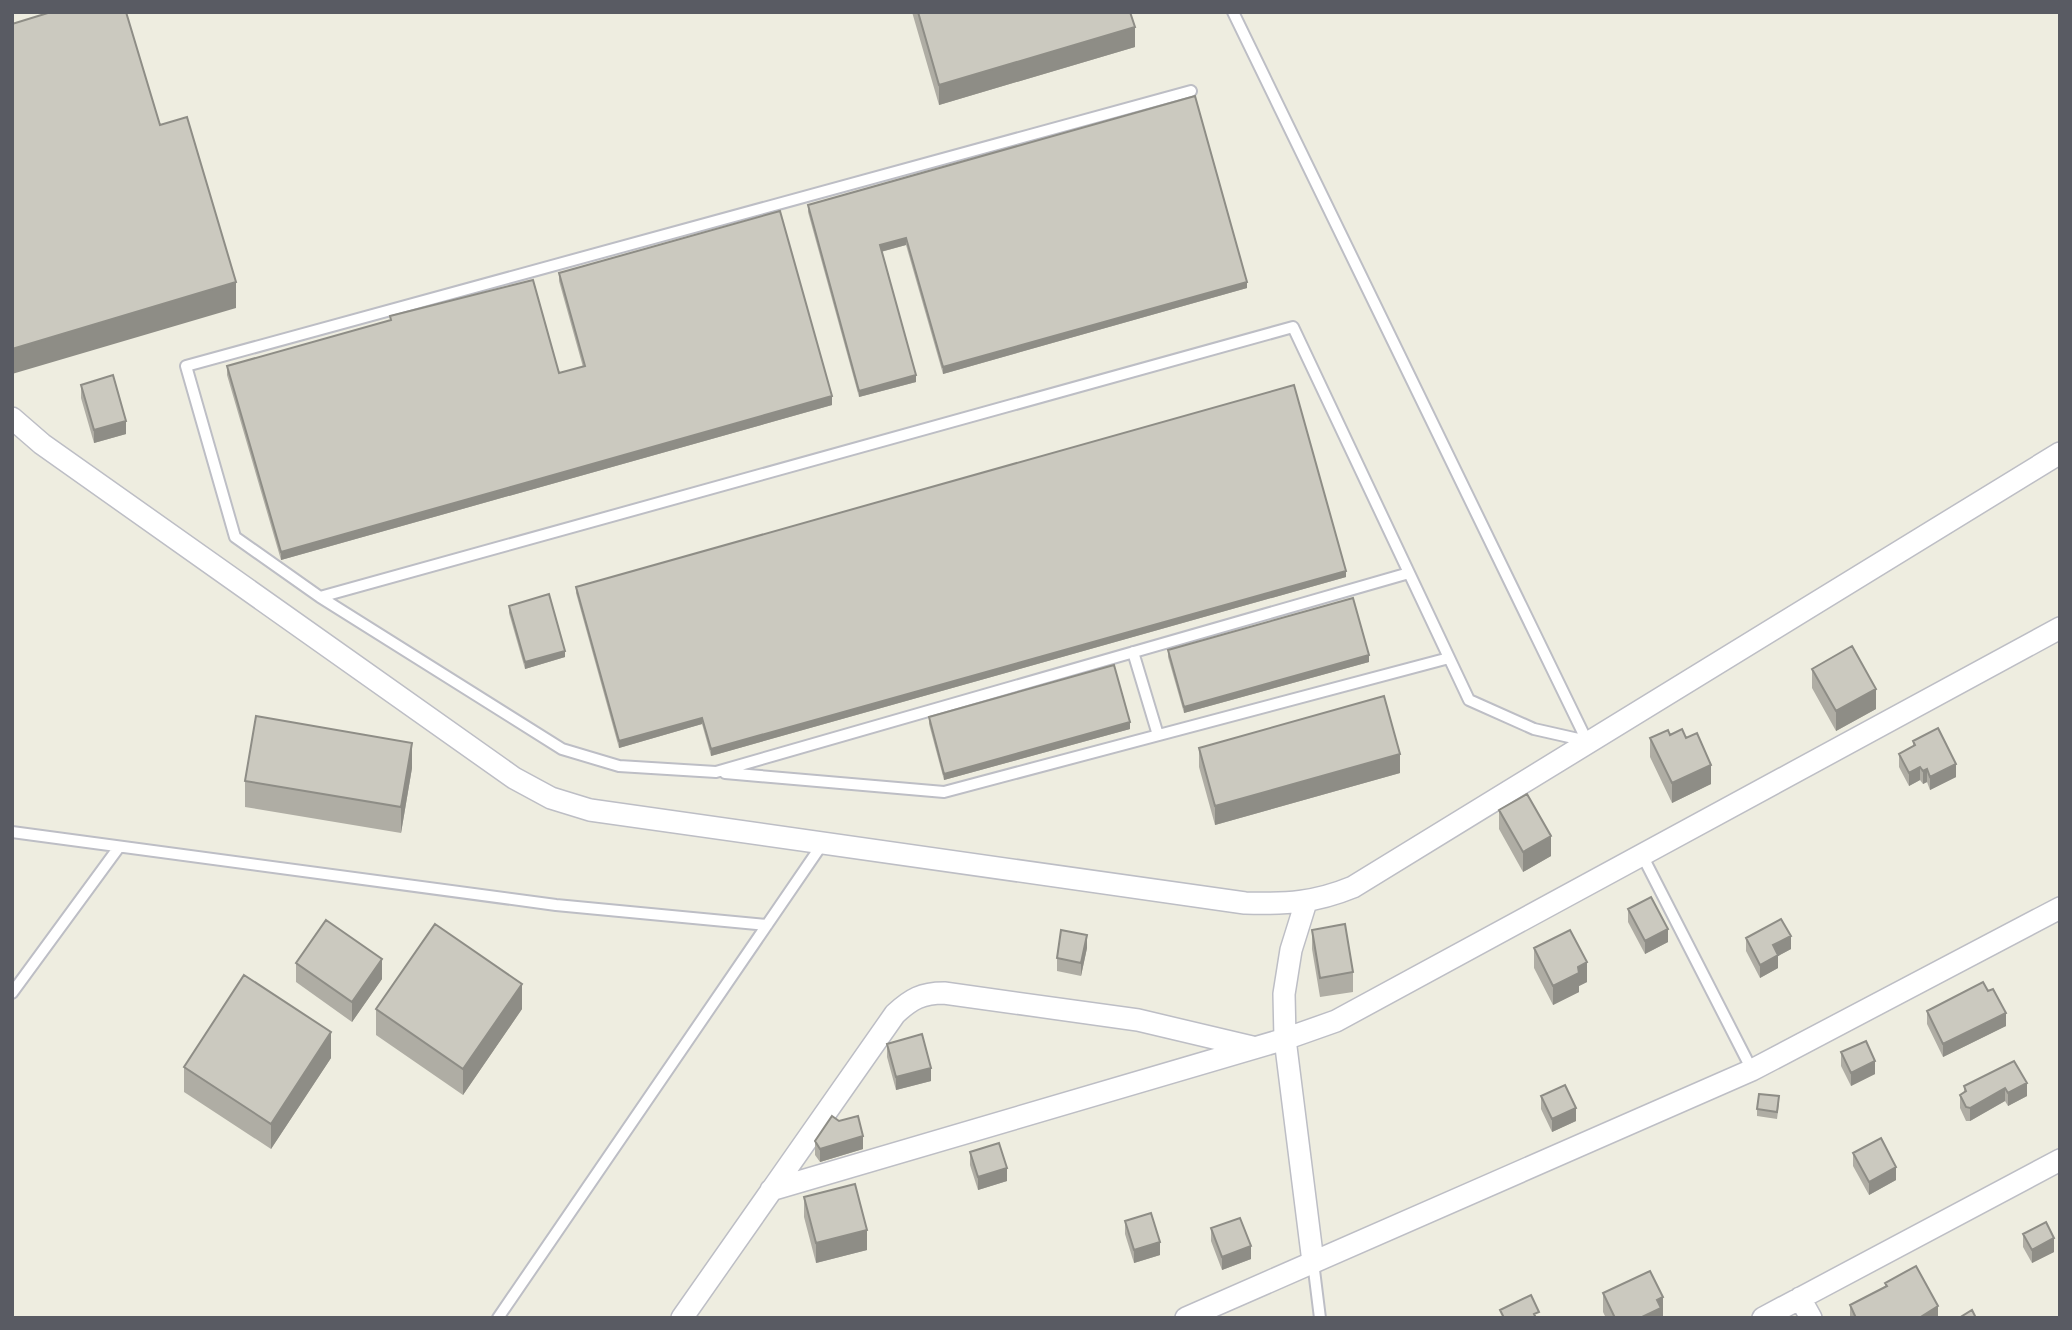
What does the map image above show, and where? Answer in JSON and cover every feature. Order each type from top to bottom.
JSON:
[{"type":"street","points":[[12,418],[42,444],[306,632],[514,778],[551,798],[590,810],[1245,903],[1306,902],[1353,887],[2060,453]]},
{"type":"street","points":[[771,1190],[1255,1048],[1336,1021],[2060,628]]},
{"type":"street","points":[[1306,902],[1291,950],[1284,994],[1285,1039],[1313,1262]]},
{"type":"street","points":[[1186,1318],[1752,1070],[2060,908]]},
{"type":"street","points":[[682,1318],[895,1014],[909,1001],[926,993],[944,993],[1138,1020],[1255,1048]]},
{"type":"street","points":[[1763,1318],[2060,1160]]},
{"type":"street","points":[[1800,1298],[1811,1318]]},
{"type":"lane","points":[[1233,12],[1587,741]]},
{"type":"lane","points":[[1191,91],[186,366],[235,537],[320,597],[562,748],[619,766],[944,792],[1449,658]]},
{"type":"lane","points":[[320,597],[1293,327],[1469,699],[1534,729],[1587,741]]},
{"type":"lane","points":[[716,772],[1409,573]]},
{"type":"lane","points":[[1133,652],[1158,735]]},
{"type":"lane","points":[[12,832],[556,905],[767,925]]},
{"type":"lane","points":[[498,1318],[823,843]]},
{"type":"lane","points":[[12,993],[120,846]]},
{"type":"lane","points":[[1642,855],[1752,1070]]},
{"type":"lane","points":[[1313,1262],[1320,1318]]},
{"type":"building","points":[[51,12],[126,12],[160,125],[187,117],[236,282],[12,349],[12,24]]},
{"type":"building","points":[[918,12],[1130,12],[1135,27],[939,85]]},
{"type":"building","points":[[1195,96],[1247,282],[943,367],[906,238],[880,245],[916,375],[859,391],[808,205]]},
{"type":"building","points":[[780,211],[832,396],[281,552],[227,366],[391,320],[390,316],[533,280],[559,373],[585,366],[559,273]]},
{"type":"building","points":[[113,375],[126,421],[94,430],[81,385]]},
{"type":"building","points":[[1294,385],[1346,571],[711,749],[702,718],[619,741],[576,587]]},
{"type":"building","points":[[549,594],[565,651],[525,662],[509,606]]},
{"type":"building","points":[[1353,598],[1369,655],[1184,707],[1168,650]]},
{"type":"building","points":[[1852,646],[1876,689],[1836,711],[1812,669]]},
{"type":"building","points":[[1114,665],[1130,722],[944,774],[929,717]]},
{"type":"building","points":[[1384,696],[1400,754],[1215,806],[1199,748]]},
{"type":"building","points":[[256,716],[412,743],[401,807],[245,781]]},
{"type":"building","points":[[1938,728],[1956,764],[1930,777],[1927,769],[1923,771],[1920,767],[1909,773],[1899,754],[1915,745],[1913,741]]},
{"type":"building","points":[[1682,729],[1686,738],[1697,733],[1711,765],[1672,783],[1650,738],[1668,730],[1670,735]]},
{"type":"building","points":[[1527,794],[1551,836],[1523,852],[1499,810]]},
{"type":"building","points":[[1651,897],[1668,929],[1645,941],[1628,909]]},
{"type":"building","points":[[1781,919],[1791,936],[1773,945],[1778,955],[1760,965],[1746,938]]},
{"type":"building","points":[[326,920],[382,959],[352,1002],[296,963]]},
{"type":"building","points":[[435,924],[522,984],[463,1069],[376,1009]]},
{"type":"building","points":[[1345,924],[1353,972],[1320,978],[1312,930]]},
{"type":"building","points":[[1061,930],[1087,935],[1081,963],[1057,958]]},
{"type":"building","points":[[1570,930],[1587,962],[1578,967],[1579,973],[1553,986],[1534,948]]},
{"type":"building","points":[[244,975],[331,1032],[271,1124],[184,1067]]},
{"type":"building","points":[[1983,982],[1988,991],[1993,989],[2006,1013],[1943,1044],[1927,1011]]},
{"type":"building","points":[[922,1034],[931,1068],[896,1077],[887,1044]]},
{"type":"building","points":[[1866,1041],[1875,1061],[1851,1073],[1841,1052]]},
{"type":"building","points":[[2014,1061],[2027,1083],[2008,1093],[2005,1088],[1970,1108],[1966,1107],[1960,1095],[1966,1091],[1964,1086]]},
{"type":"building","points":[[1565,1085],[1576,1108],[1552,1119],[1541,1096]]},
{"type":"building","points":[[1759,1094],[1779,1096],[1777,1112],[1757,1109]]},
{"type":"building","points":[[832,1116],[839,1121],[858,1116],[863,1136],[820,1149],[815,1141]]},
{"type":"building","points":[[1881,1138],[1896,1167],[1869,1182],[1853,1153]]},
{"type":"building","points":[[999,1143],[1007,1168],[978,1177],[970,1152]]},
{"type":"building","points":[[855,1184],[867,1230],[816,1243],[804,1197]]},
{"type":"building","points":[[1151,1213],[1160,1242],[1134,1250],[1125,1221]]},
{"type":"building","points":[[1240,1218],[1251,1246],[1222,1257],[1211,1228]]},
{"type":"building","points":[[2046,1222],[2054,1238],[2032,1250],[2023,1234]]},
{"type":"building","points":[[1916,1266],[1938,1306],[1919,1318],[1856,1318],[1850,1305],[1887,1286],[1885,1283]]},
{"type":"building","points":[[1650,1271],[1663,1297],[1657,1300],[1661,1308],[1640,1318],[1615,1318],[1603,1293]]},
{"type":"building","points":[[1531,1295],[1539,1312],[1534,1314],[1536,1318],[1504,1318],[1500,1310]]},
{"type":"building","points":[[1972,1310],[1976,1318],[1959,1318]]}]
